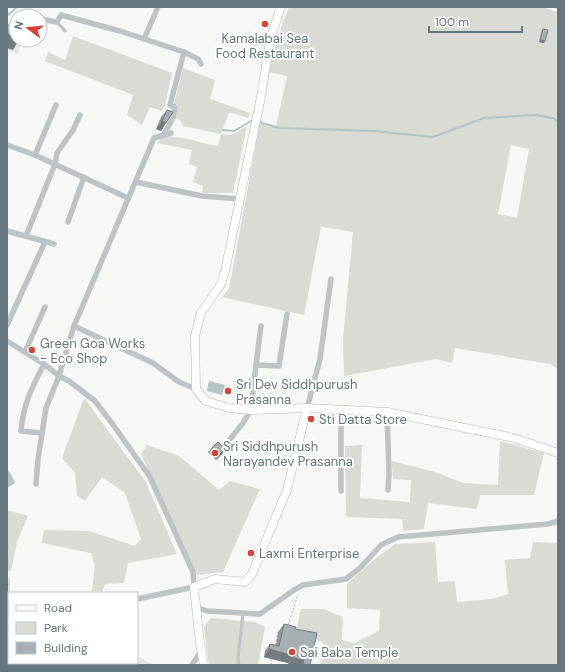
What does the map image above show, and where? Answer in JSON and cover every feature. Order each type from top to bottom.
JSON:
[{"type":"street","points":[[144,39],[158,7]]},
{"type":"street","points":[[196,389],[195,336],[201,313],[221,284],[225,271],[261,97],[270,40],[280,7]]},
{"type":"street","points":[[48,20],[57,22],[61,15],[184,52],[198,59],[201,64]]},
{"type":"street","points":[[164,134],[173,118],[175,107],[170,105],[184,52]]},
{"type":"street","points":[[35,154],[56,105]]},
{"type":"street","points":[[26,236],[55,164],[57,153],[73,130],[80,115]]},
{"type":"street","points":[[36,484],[38,459],[46,408],[59,376],[74,326],[154,138],[164,134],[171,134]]},
{"type":"street","points":[[7,145],[35,154],[128,198]]},
{"type":"street","points":[[68,222],[84,177]]},
{"type":"street","points":[[136,182],[202,196],[240,199]]},
{"type":"street","points":[[7,231],[54,244]]},
{"type":"street","points":[[7,325],[45,242]]},
{"type":"street","points":[[138,599],[194,587],[215,579],[245,582],[252,574],[287,490],[320,358],[331,279]]},
{"type":"street","points":[[25,352],[45,307]]},
{"type":"street","points":[[256,365],[279,366],[287,314]]},
{"type":"street","points":[[74,326],[153,363],[179,382],[196,389],[206,401],[229,408],[251,410],[307,408],[387,412],[514,438],[558,453]]},
{"type":"street","points":[[226,444],[243,423],[251,410],[261,326]]},
{"type":"street","points":[[7,341],[44,364],[59,376],[69,380],[95,401],[150,477],[193,572],[201,651],[204,665]]},
{"type":"street","points":[[42,433],[21,431],[22,415],[26,400],[44,364]]},
{"type":"street","points":[[341,409],[341,491]]},
{"type":"street","points":[[387,412],[389,474],[388,490]]},
{"type":"street","points":[[7,473],[12,482],[7,485]]},
{"type":"street","points":[[196,607],[207,611],[260,614],[303,585],[346,579],[360,568],[381,545],[398,537],[548,524],[558,521]]},
{"type":"street","points":[[192,665],[201,651]]},
{"type":"lane","points":[[57,22],[65,31]]},
{"type":"lane","points":[[238,665],[244,614]]},
{"type":"path","points":[[286,630],[297,598],[294,590]]},
{"type":"path","points":[[275,645],[278,632],[285,634]]},
{"type":"path","points":[[271,665],[272,658]]},
{"type":"shaded area","points":[[7,32],[8,48],[20,48],[18,54],[7,50]]},
{"type":"shaded area","points":[[209,381],[225,385],[222,395],[207,391]]},
{"type":"shaded area","points":[[138,657],[153,665],[124,665],[138,664]]},
{"type":"green space","points":[[289,7],[541,7],[558,12],[558,369],[550,364],[455,348],[452,363],[436,359],[344,376],[343,339],[353,232],[344,230],[321,227],[304,315],[222,297],[229,289],[260,123],[276,126],[287,76],[269,72],[276,41]],"holes":[[[511,145],[529,149],[517,218],[498,214]]]},
{"type":"green space","points":[[73,36],[172,73],[165,105],[162,111],[150,107],[142,125],[127,115],[133,95],[45,61],[48,52],[65,60]]},
{"type":"green space","points":[[183,68],[215,80],[210,99],[250,113],[248,118],[229,112],[221,134],[183,126],[179,119],[175,119],[178,105],[174,104]]},
{"type":"green space","points":[[247,126],[233,193],[202,193],[203,186],[193,182],[197,167],[189,164],[192,150],[157,143],[162,138],[174,137],[218,146],[221,134],[231,135]]},
{"type":"green space","points":[[84,398],[146,482],[177,554],[128,563],[124,583],[105,584],[102,592],[92,591],[95,565],[91,553],[42,543],[44,530],[89,531],[135,546],[141,539],[125,493],[102,477],[85,501],[77,496],[75,473],[62,458]]},
{"type":"green space","points":[[500,441],[544,453],[534,495],[480,495],[477,509],[428,503],[424,529],[403,531],[402,519],[346,517],[345,446],[362,445],[360,498],[410,502],[411,480],[393,479],[392,461],[435,472],[463,483],[498,485]]},
{"type":"green space","points":[[147,445],[179,456],[219,490],[230,481],[260,489],[223,572],[197,575],[141,454]]},
{"type":"green space","points":[[7,510],[28,516],[17,542],[11,571],[7,570]]},
{"type":"green space","points":[[435,542],[438,582],[455,581],[457,602],[491,599],[508,594],[505,560],[530,558],[533,542],[558,543],[558,665],[320,665],[324,643],[296,630],[301,609],[324,609],[343,617],[342,640],[354,643],[379,631],[380,610],[347,608],[347,584],[376,558],[395,544]]},
{"type":"green space","points":[[7,578],[10,578],[10,592],[8,592],[8,664],[122,664],[120,665],[7,665]]},
{"type":"green space","points":[[211,618],[255,622],[265,627],[258,665],[209,665],[204,627]]},
{"type":"building","points":[[543,29],[548,30],[545,41],[540,40]]},
{"type":"building","points":[[167,110],[173,112],[166,123],[162,121]]},
{"type":"building","points":[[218,442],[225,449],[218,456],[211,449]]},
{"type":"building","name":"Sai Baba Temple","points":[[284,624],[296,627],[295,629],[317,633],[310,665],[303,664],[304,660],[293,658],[294,656],[269,649],[270,644],[279,646]]},
{"type":"waterway","points":[[7,16],[17,7]]},
{"type":"waterway","points":[[554,7],[558,8]]},
{"type":"waterway","points":[[259,122],[279,128],[374,131],[433,137],[484,118],[535,115],[553,118],[558,122]]},
{"type":"waterway","points":[[223,130],[234,131],[253,120]]},
{"type":"place","name":"Kamalabai Sea Food Restaurant","points":[[265,24]]},
{"type":"place","name":"Green Goa Works - Eco Shop","points":[[32,350]]},
{"type":"place","name":"Sri Dev Siddhpurush Prasanna","points":[[228,391]]},
{"type":"place","name":"Sti Datta Store","points":[[311,419]]},
{"type":"place","name":"Sri Siddhpurush Narayandev Prasanna","points":[[215,453]]},
{"type":"place","name":"Laxmi Enterprise","points":[[251,553]]},
{"type":"place","name":"Sai Baba Temple","points":[[292,652]]}]
